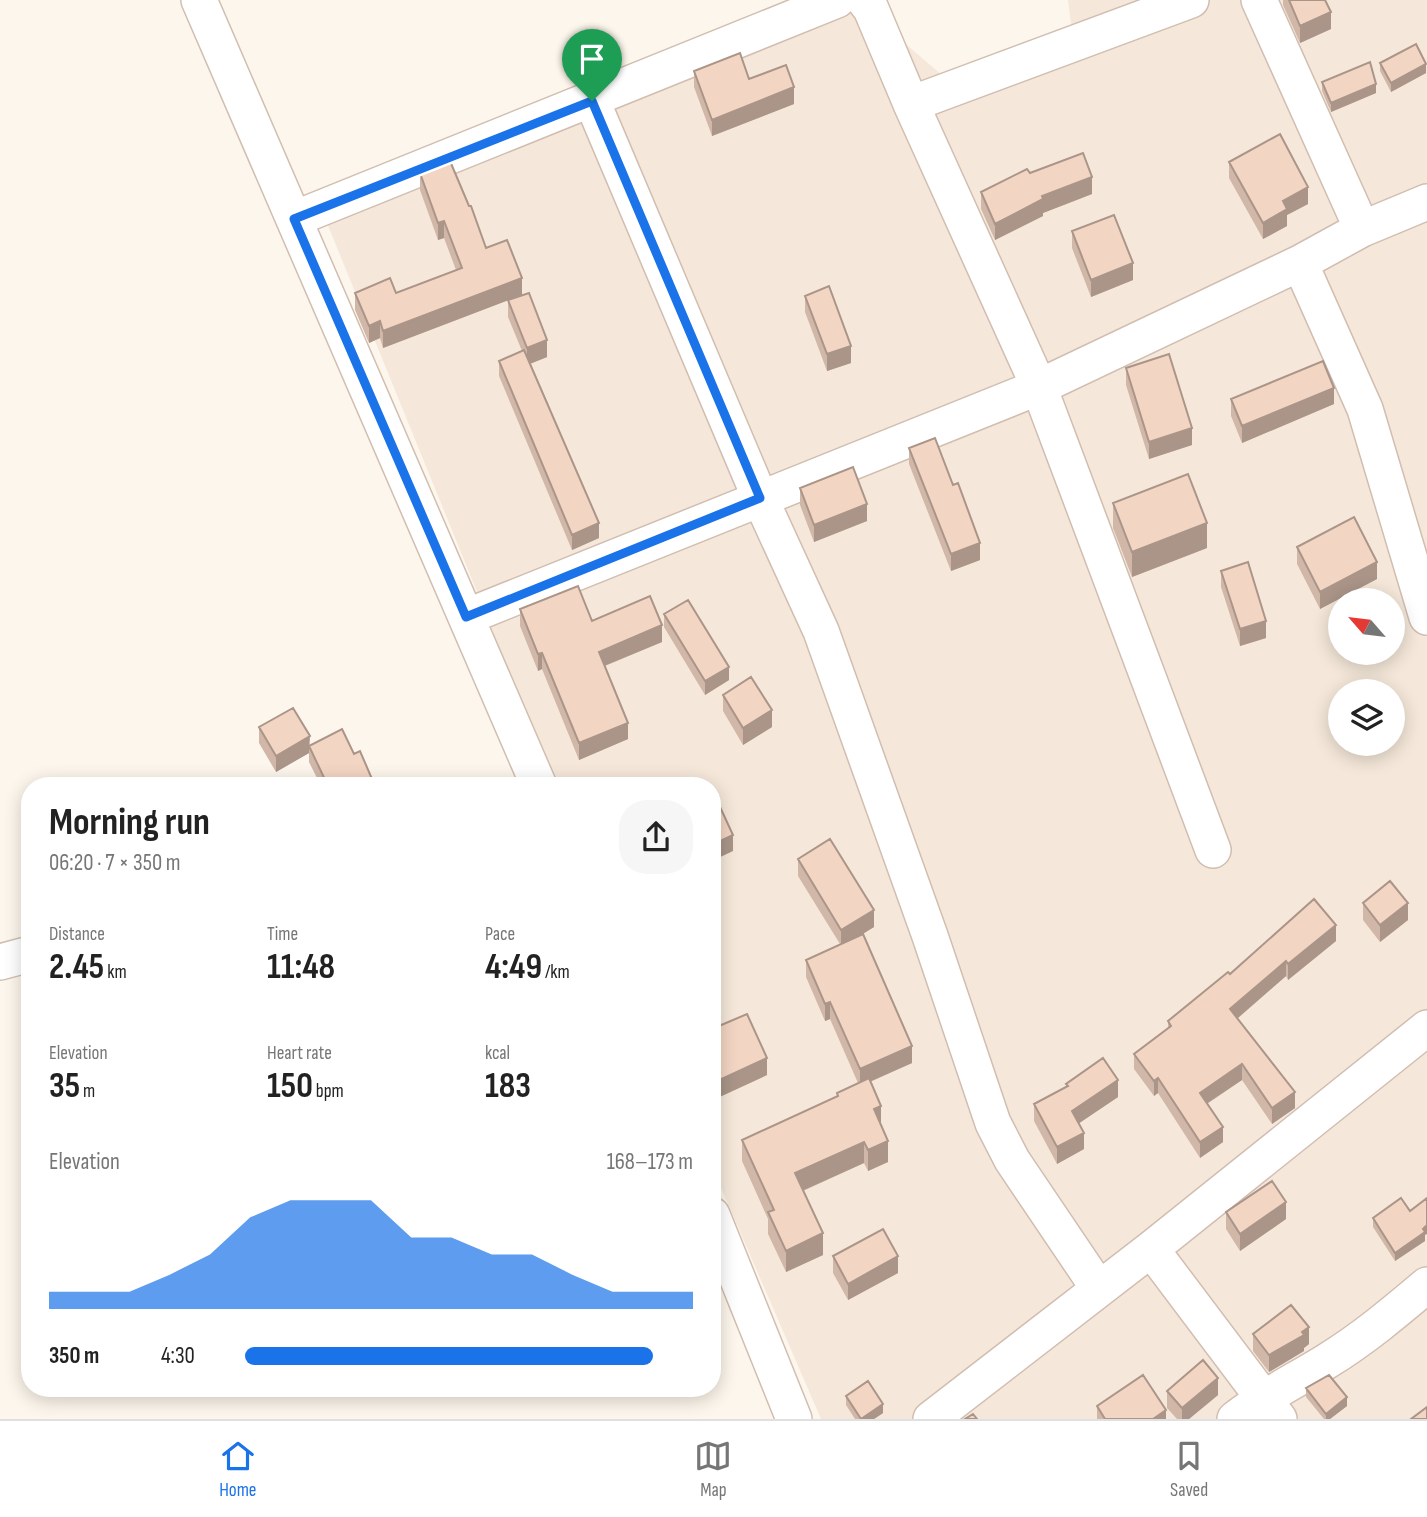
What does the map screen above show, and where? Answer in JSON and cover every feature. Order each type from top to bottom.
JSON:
[{"type":"street","points":[[199,0],[535,777]]},
{"type":"street","points":[[294,219],[837,0]]},
{"type":"street","points":[[864,0],[872,9],[911,104],[1039,387],[1213,850]]},
{"type":"street","points":[[911,104],[1191,0]]},
{"type":"street","points":[[1259,0],[1362,229]]},
{"type":"street","points":[[592,101],[760,498],[821,631],[930,936],[993,1123],[1012,1160],[1099,1289]]},
{"type":"street","points":[[466,617],[1039,387],[1300,264],[1362,229],[1427,202]]},
{"type":"street","points":[[1300,264],[1365,408],[1427,617]]},
{"type":"street","points":[[0,962],[21,956]]},
{"type":"street","points":[[930,1419],[1151,1249],[1427,1028]]},
{"type":"street","points":[[721,1237],[794,1419]]},
{"type":"street","points":[[1151,1249],[1259,1412],[1370,1333],[1427,1285]]},
{"type":"shaded area","points":[[854,0],[949,81],[1073,39],[1068,0],[1427,0],[1427,1419],[821,1419],[721,1188],[721,777],[552,777],[316,196]]},
{"type":"building","points":[[1289,0],[1325,0],[1331,12],[1300,26]]},
{"type":"building","points":[[1416,44],[1426,64],[1391,83],[1380,63]]},
{"type":"building","points":[[740,53],[749,79],[786,65],[794,87],[712,120],[694,71]]},
{"type":"building","points":[[1370,62],[1376,84],[1331,103],[1322,82]]},
{"type":"building","points":[[1280,134],[1308,187],[1283,201],[1287,209],[1263,223],[1229,162]]},
{"type":"building","points":[[1083,153],[1092,177],[1042,196],[1043,199],[995,224],[981,192],[1027,169],[1030,173]]},
{"type":"building","points":[[450,161],[471,206],[486,248],[507,240],[522,278],[383,331],[380,321],[369,326],[355,293],[390,278],[396,293],[462,268],[444,221],[438,223],[420,173]]},
{"type":"building","points":[[1114,215],[1133,263],[1091,280],[1072,231]]},
{"type":"building","points":[[829,286],[851,346],[827,354],[805,296]]},
{"type":"building","points":[[529,293],[547,340],[527,348],[508,300]]},
{"type":"building","points":[[524,350],[599,523],[572,535],[499,361]]},
{"type":"building","points":[[1169,354],[1192,428],[1149,442],[1126,368]]},
{"type":"building","points":[[1323,361],[1334,388],[1242,426],[1231,399]]},
{"type":"building","points":[[935,438],[953,485],[958,483],[980,543],[951,554],[909,448]]},
{"type":"building","points":[[853,467],[867,504],[814,525],[800,488]]},
{"type":"building","points":[[1188,474],[1207,523],[1132,552],[1113,503]]},
{"type":"building","points":[[1354,517],[1377,562],[1320,592],[1297,547]]},
{"type":"building","points":[[1248,562],[1266,621],[1240,629],[1221,571]]},
{"type":"building","points":[[578,586],[592,621],[650,596],[662,625],[599,652],[628,723],[579,743],[542,653],[538,654],[520,609]]},
{"type":"building","points":[[688,600],[729,667],[705,681],[664,614]]},
{"type":"building","points":[[751,677],[772,710],[743,728],[723,695]]},
{"type":"building","points":[[293,708],[310,736],[276,756],[259,727]]},
{"type":"building","points":[[342,729],[354,754],[360,751],[371,777],[324,777],[309,746]]},
{"type":"building","points":[[721,809],[733,835],[721,841]]},
{"type":"building","points":[[830,839],[874,910],[841,930],[798,859]]},
{"type":"building","points":[[1390,881],[1408,903],[1380,925],[1363,903]]},
{"type":"building","points":[[1314,899],[1336,925],[1288,964],[1286,961],[1230,1009],[1295,1092],[1272,1108],[1242,1064],[1200,1093],[1223,1127],[1200,1142],[1158,1078],[1154,1081],[1134,1054],[1171,1026],[1168,1021],[1228,972],[1230,974]]},
{"type":"building","points":[[863,934],[912,1046],[860,1069],[830,1002],[825,1004],[806,960]]},
{"type":"building","points":[[747,1014],[767,1058],[721,1079],[721,1025]]},
{"type":"building","points":[[1103,1058],[1118,1080],[1072,1111],[1084,1133],[1057,1147],[1034,1104],[1068,1086],[1066,1084]]},
{"type":"building","points":[[869,1078],[881,1106],[874,1109],[888,1141],[868,1150],[864,1142],[795,1173],[823,1233],[786,1251],[768,1212],[774,1210],[742,1140],[838,1096],[837,1093]]},
{"type":"building","points":[[1272,1181],[1286,1202],[1240,1234],[1226,1212]]},
{"type":"building","points":[[1401,1198],[1410,1211],[1427,1198],[1427,1225],[1423,1229],[1425,1232],[1395,1253],[1373,1218]]},
{"type":"building","points":[[883,1229],[898,1256],[848,1284],[833,1256]]},
{"type":"building","points":[[1291,1305],[1309,1327],[1302,1332],[1304,1335],[1269,1355],[1253,1334]]},
{"type":"building","points":[[1203,1360],[1218,1378],[1182,1408],[1167,1391]]},
{"type":"building","points":[[1143,1375],[1166,1410],[1153,1419],[1105,1419],[1097,1406]]},
{"type":"building","points":[[1329,1375],[1347,1397],[1326,1414],[1306,1388]]},
{"type":"building","points":[[868,1381],[883,1404],[861,1419],[846,1396]]},
{"type":"building","points":[[1427,1407],[1427,1419],[1411,1419]]},
{"type":"route","points":[[592,101],[760,498],[466,617],[294,219],[592,101]]}]
